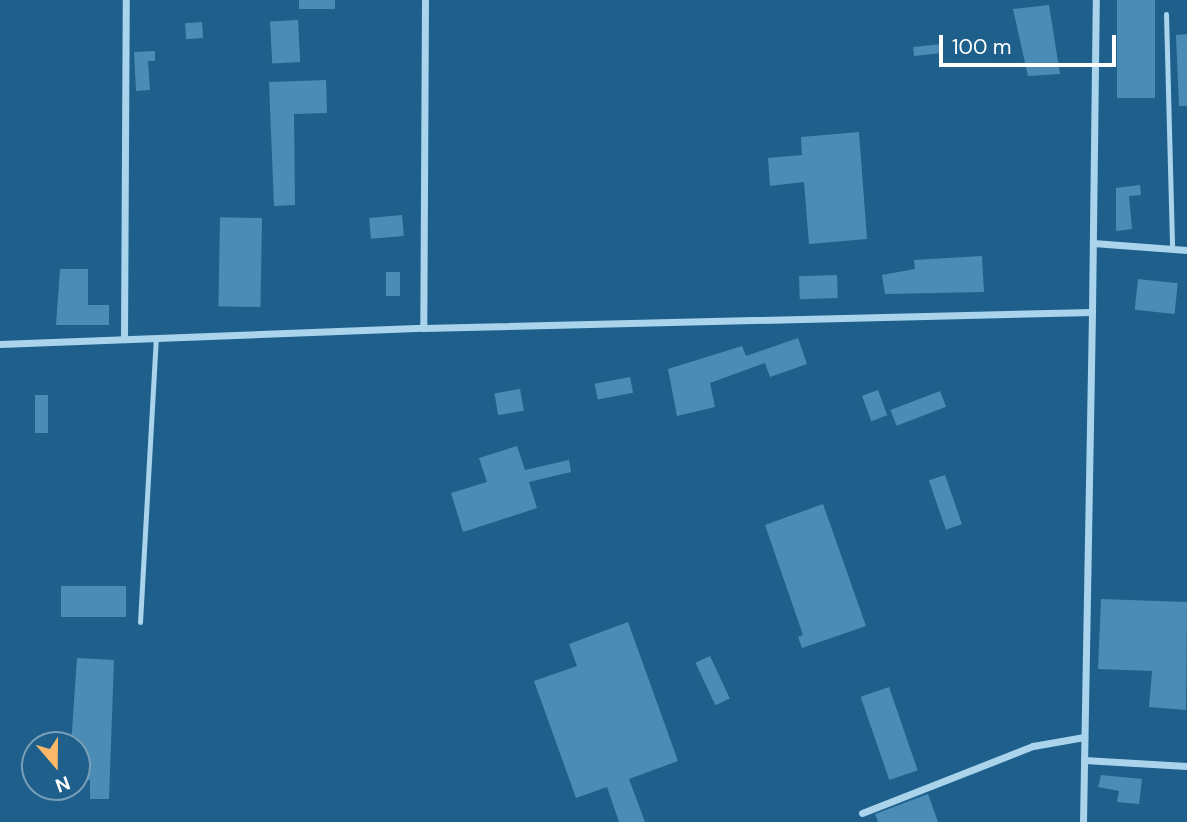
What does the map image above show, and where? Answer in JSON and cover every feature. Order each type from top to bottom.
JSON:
[{"type":"street","points":[[124,340],[126,0]]},
{"type":"street","points":[[422,328],[425,0]]},
{"type":"street","points":[[1083,822],[1096,0]]},
{"type":"street","points":[[1093,243],[1187,250]]},
{"type":"street","points":[[0,344],[422,328],[1092,312]]},
{"type":"street","points":[[862,813],[1032,746],[1084,737]]},
{"type":"street","points":[[1084,760],[1187,766]]},
{"type":"lane","points":[[1166,14],[1172,249]]},
{"type":"lane","points":[[140,621],[156,338]]},
{"type":"building","points":[[299,0],[335,0],[335,9],[299,9]]},
{"type":"building","points":[[1117,0],[1155,0],[1155,98],[1117,98]]},
{"type":"building","points":[[1049,5],[1060,74],[1028,76],[1013,9]]},
{"type":"building","points":[[298,20],[300,62],[272,63],[270,21]]},
{"type":"building","points":[[202,22],[203,38],[186,39],[185,23]]},
{"type":"building","points":[[1187,34],[1187,106],[1179,106],[1176,35]]},
{"type":"building","points":[[942,44],[943,53],[914,56],[913,47]]},
{"type":"building","points":[[155,51],[155,61],[148,61],[150,90],[136,91],[134,52]]},
{"type":"building","points":[[326,80],[327,113],[294,114],[295,205],[274,206],[269,82]]},
{"type":"building","points":[[859,132],[867,239],[809,244],[804,182],[770,186],[768,158],[802,155],[801,137]]},
{"type":"building","points":[[1140,185],[1141,195],[1129,196],[1132,229],[1116,231],[1116,188]]},
{"type":"building","points":[[402,215],[404,236],[371,239],[369,218]]},
{"type":"building","points":[[220,217],[262,218],[260,307],[218,306]]},
{"type":"building","points":[[982,256],[984,292],[885,294],[882,275],[915,269],[914,260]]},
{"type":"building","points":[[60,269],[88,269],[88,305],[109,305],[109,325],[56,325]]},
{"type":"building","points":[[386,272],[400,272],[400,296],[386,296]]},
{"type":"building","points":[[837,275],[838,298],[800,299],[799,276]]},
{"type":"building","points":[[1138,279],[1178,283],[1175,314],[1135,310]]},
{"type":"building","points":[[798,338],[807,364],[770,377],[765,363],[710,383],[715,407],[677,416],[668,369],[742,346],[746,356]]},
{"type":"building","points":[[630,377],[633,393],[598,400],[595,384]]},
{"type":"building","points":[[520,389],[524,411],[498,415],[494,394]]},
{"type":"building","points":[[878,390],[887,415],[871,421],[862,396]]},
{"type":"building","points":[[940,391],[946,407],[897,426],[891,410]]},
{"type":"building","points":[[35,395],[48,395],[48,433],[35,433]]},
{"type":"building","points":[[517,446],[525,470],[569,460],[571,472],[529,482],[537,508],[463,532],[451,493],[487,482],[479,458]]},
{"type":"building","points":[[945,475],[962,524],[946,530],[929,481]]},
{"type":"building","points":[[823,504],[866,626],[802,648],[798,637],[803,635],[765,525]]},
{"type":"building","points":[[61,586],[126,586],[126,617],[61,617]]},
{"type":"building","points":[[1101,599],[1187,602],[1186,710],[1149,707],[1152,671],[1098,669]]},
{"type":"building","points":[[628,622],[678,761],[629,779],[645,822],[619,822],[607,787],[576,798],[534,681],[577,666],[569,644]]},
{"type":"building","points":[[710,656],[730,699],[715,705],[695,663]]},
{"type":"building","points":[[77,658],[114,660],[109,799],[91,799],[91,731],[72,731]]},
{"type":"building","points":[[889,687],[918,770],[889,780],[861,697]]},
{"type":"building","points":[[1101,775],[1142,779],[1139,804],[1117,802],[1119,791],[1098,787]]},
{"type":"building","points":[[928,794],[938,822],[878,822],[875,814]]}]
